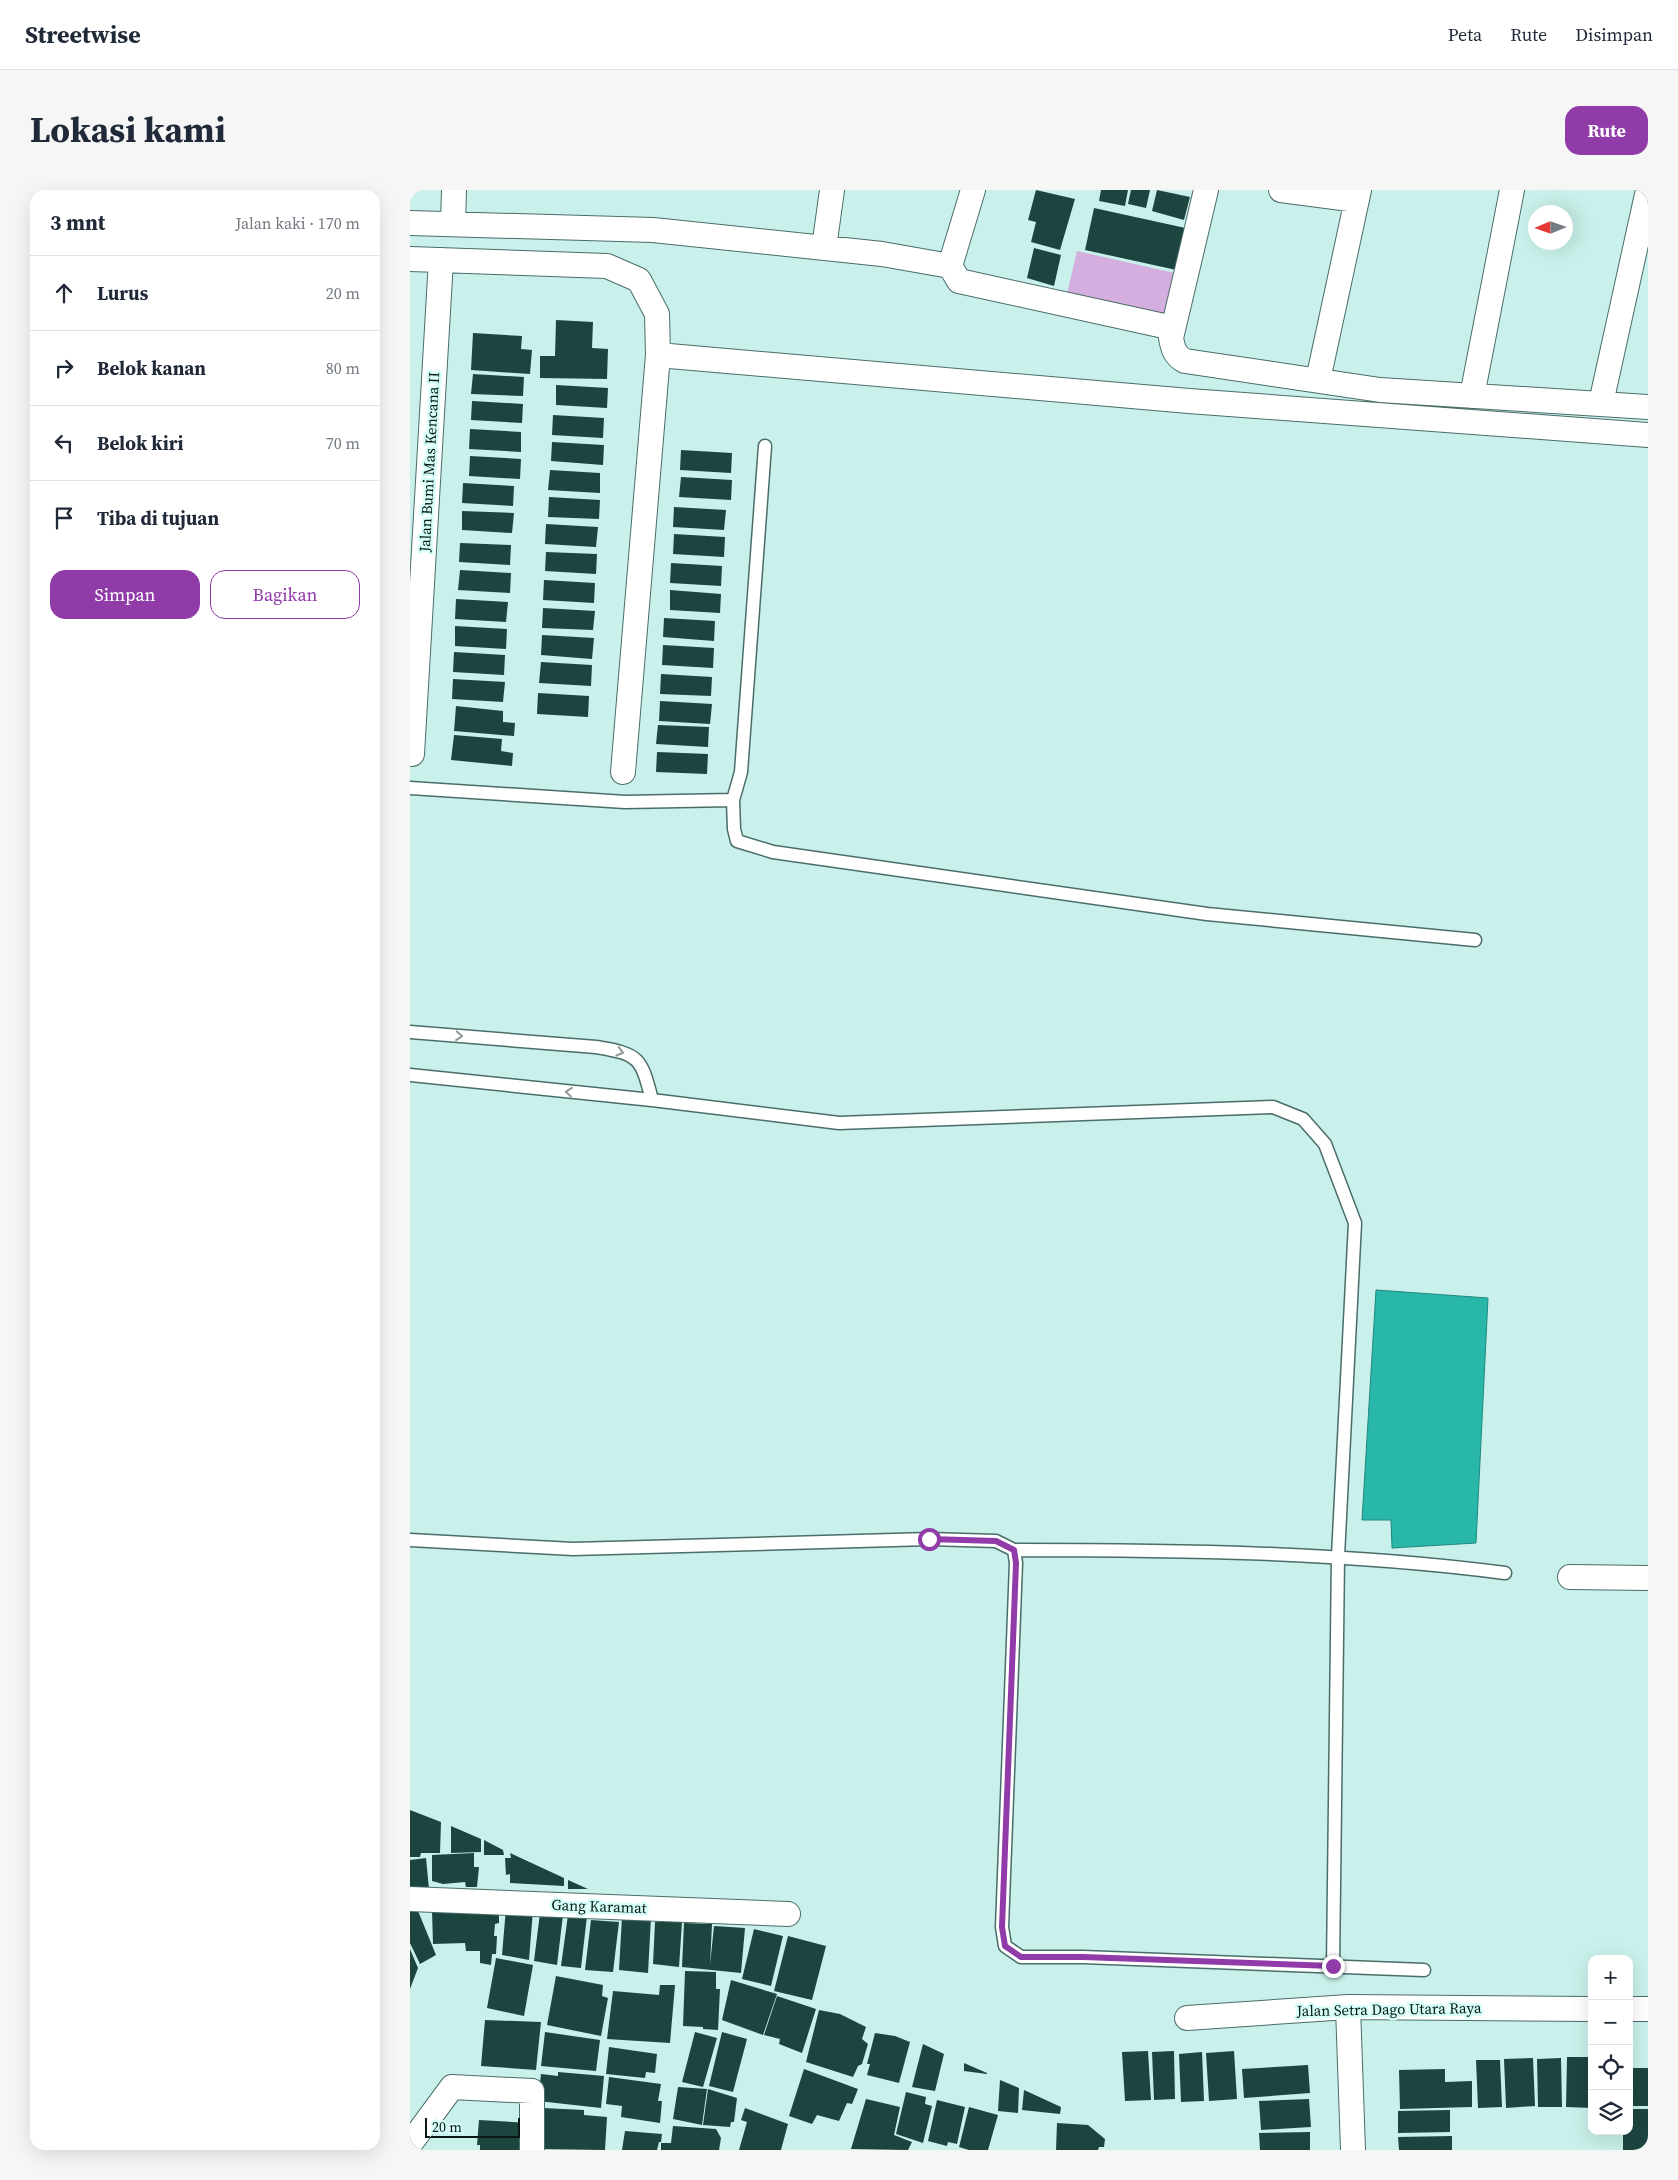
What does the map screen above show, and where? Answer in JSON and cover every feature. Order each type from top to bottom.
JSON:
[{"type":"street","points":[[453,224],[454,190]]},
{"type":"street","points":[[824,248],[832,190]]},
{"type":"street","points":[[972,190],[950,266],[959,281],[1173,328]]},
{"type":"street","points":[[1206,190],[1171,338],[1173,349],[1179,358],[1186,361],[1380,390],[1648,407]]},
{"type":"street","points":[[1281,190],[1358,195],[1318,380]]},
{"type":"street","points":[[1472,396],[1512,190]]},
{"type":"street","points":[[1601,403],[1648,190]]},
{"type":"street","points":[[410,222],[653,230],[882,254],[950,266]]},
{"type":"street","points":[[410,259],[607,266],[639,280],[657,314],[658,355],[623,772]]},
{"type":"street","name":"Jalan Bumi Mas Kencana II","points":[[412,754],[441,260]]},
{"type":"street","points":[[658,355],[1189,402],[1593,432],[1648,434]]},
{"type":"street","points":[[1570,1577],[1648,1578]]},
{"type":"street","name":"Gang Karamat","points":[[410,1899],[788,1914]]},
{"type":"street","points":[[1348,2007],[1353,2150]]},
{"type":"street","name":"Jalan Setra Dago Utara Raya","points":[[1187,2018],[1348,2007],[1588,2008]]},
{"type":"street","points":[[1633,2009],[1648,2009]]},
{"type":"street","points":[[410,2144],[452,2087],[532,2091],[532,2150]]},
{"type":"lane","points":[[765,446],[741,772],[733,800],[734,829],[737,841],[773,852],[1207,914],[1475,940]]},
{"type":"lane","points":[[410,788],[625,802],[733,800]]},
{"type":"lane","points":[[410,1032],[623,1052],[633,1058],[644,1072],[652,1100]]},
{"type":"lane","points":[[410,1075],[652,1100],[839,1123],[1273,1107],[1303,1120],[1325,1144],[1355,1223],[1338,1556],[1333,1966]]},
{"type":"lane","points":[[410,1540],[572,1549],[929,1539],[996,1541],[1014,1550],[1143,1550],[1338,1556],[1455,1566],[1505,1573]]},
{"type":"lane","points":[[1014,1550],[1016,1572],[1002,1927],[1005,1946],[1021,1957],[1083,1957],[1424,1970]]},
{"type":"shaded area","points":[[1077,251],[1179,274],[1168,321],[1066,298]]},
{"type":"water","points":[[1376,1290],[1488,1298],[1476,1543],[1392,1548],[1391,1520],[1362,1520]]},
{"type":"building","points":[[1036,190],[1075,199],[1060,250],[1031,242],[1036,222],[1028,220]]},
{"type":"building","points":[[1101,190],[1128,190],[1125,206],[1099,201]]},
{"type":"building","points":[[1131,190],[1150,190],[1146,208],[1128,204]]},
{"type":"building","points":[[1157,190],[1190,197],[1184,220],[1152,211]]},
{"type":"building","points":[[1094,208],[1190,229],[1181,271],[1085,250]]},
{"type":"building","points":[[1034,248],[1061,255],[1054,286],[1027,278]]},
{"type":"building","points":[[556,320],[593,322],[592,348],[608,349],[607,379],[540,378],[540,356],[555,356]]},
{"type":"building","points":[[473,333],[522,336],[521,349],[532,350],[530,374],[471,370]]},
{"type":"building","points":[[473,374],[524,377],[523,396],[471,394]]},
{"type":"building","points":[[556,385],[608,388],[607,408],[556,405]]},
{"type":"building","points":[[472,401],[523,404],[522,423],[471,420]]},
{"type":"building","points":[[553,415],[604,418],[603,438],[552,435]]},
{"type":"building","points":[[470,429],[521,432],[521,452],[469,449]]},
{"type":"building","points":[[552,442],[604,445],[603,465],[551,461]]},
{"type":"building","points":[[681,450],[732,453],[731,473],[680,470]]},
{"type":"building","points":[[470,456],[521,459],[520,479],[469,476]]},
{"type":"building","points":[[550,470],[600,473],[600,493],[548,490]]},
{"type":"building","points":[[681,477],[732,480],[731,500],[679,497]]},
{"type":"building","points":[[463,483],[514,486],[513,506],[462,503]]},
{"type":"building","points":[[549,497],[600,500],[599,519],[548,517]]},
{"type":"building","points":[[674,507],[726,510],[724,530],[673,527]]},
{"type":"building","points":[[462,511],[514,513],[512,533],[462,530]]},
{"type":"building","points":[[546,524],[598,527],[596,547],[545,544]]},
{"type":"building","points":[[674,534],[725,537],[724,557],[673,554]]},
{"type":"building","points":[[460,543],[511,545],[510,565],[459,562]]},
{"type":"building","points":[[546,552],[597,554],[596,574],[545,571]]},
{"type":"building","points":[[671,563],[722,566],[721,586],[670,583]]},
{"type":"building","points":[[460,570],[511,573],[510,593],[458,590]]},
{"type":"building","points":[[544,580],[595,583],[594,603],[543,600]]},
{"type":"building","points":[[670,590],[721,594],[720,613],[670,610]]},
{"type":"building","points":[[456,599],[508,602],[506,622],[455,619]]},
{"type":"building","points":[[543,608],[595,611],[593,630],[542,628]]},
{"type":"building","points":[[664,618],[715,621],[714,641],[663,637]]},
{"type":"building","points":[[455,626],[507,629],[506,649],[455,646]]},
{"type":"building","points":[[542,635],[594,638],[592,659],[541,655]]},
{"type":"building","points":[[663,645],[714,648],[713,668],[662,665]]},
{"type":"building","points":[[454,652],[505,655],[504,675],[453,672]]},
{"type":"building","points":[[541,662],[592,665],[591,686],[539,683]]},
{"type":"building","points":[[661,674],[712,677],[711,696],[660,694]]},
{"type":"building","points":[[453,679],[505,682],[503,702],[452,699]]},
{"type":"building","points":[[538,693],[589,696],[588,717],[537,714]]},
{"type":"building","points":[[660,701],[712,704],[710,724],[659,721]]},
{"type":"building","points":[[456,706],[503,711],[503,722],[515,723],[514,736],[454,731]]},
{"type":"building","points":[[658,725],[709,727],[708,747],[656,744]]},
{"type":"building","points":[[454,735],[502,739],[501,751],[513,753],[512,766],[451,760]]},
{"type":"building","points":[[657,752],[708,754],[707,774],[656,772]]},
{"type":"building","points":[[410,1810],[441,1822],[440,1853],[421,1853],[420,1857],[410,1857]]},
{"type":"building","points":[[451,1826],[481,1839],[481,1852],[451,1853]]},
{"type":"building","points":[[484,1840],[503,1850],[504,1855],[484,1855]]},
{"type":"building","points":[[474,1853],[474,1867],[479,1867],[477,1887],[466,1887],[465,1882],[443,1884],[432,1881],[432,1855]]},
{"type":"building","points":[[510,1853],[564,1878],[564,1886],[510,1883],[510,1874],[506,1875],[505,1858],[511,1858]]},
{"type":"building","points":[[426,1858],[429,1889],[410,1891],[410,1860]]},
{"type":"building","points":[[568,1880],[588,1889],[568,1889]]},
{"type":"building","points":[[416,1906],[436,1955],[420,1964],[410,1943],[410,1908]]},
{"type":"building","points":[[499,1906],[499,1923],[495,1924],[494,1936],[497,1936],[496,1954],[492,1954],[491,1965],[480,1963],[480,1951],[466,1951],[465,1943],[433,1944],[432,1911]]},
{"type":"building","points":[[506,1908],[533,1910],[529,1960],[502,1955]]},
{"type":"building","points":[[540,1913],[563,1915],[557,1965],[534,1961]]},
{"type":"building","points":[[568,1915],[587,1916],[581,1968],[561,1966]]},
{"type":"building","points":[[622,1917],[651,1918],[648,1973],[619,1970]]},
{"type":"building","points":[[591,1920],[619,1922],[613,1972],[585,1970]]},
{"type":"building","points":[[655,1922],[682,1922],[679,1967],[653,1964]]},
{"type":"building","points":[[684,1923],[712,1924],[710,1965],[714,1926],[745,1928],[741,1973],[682,1967]]},
{"type":"building","points":[[754,1929],[783,1936],[771,1986],[742,1979]]},
{"type":"building","points":[[788,1936],[826,1946],[812,2000],[774,1991]]},
{"type":"building","points":[[410,1949],[418,1968],[410,1989]]},
{"type":"building","points":[[496,1958],[533,1965],[524,2016],[487,2008]]},
{"type":"building","points":[[685,1971],[716,1972],[716,1989],[720,1989],[718,2030],[683,2026]]},
{"type":"building","points":[[556,1976],[603,1985],[602,1996],[608,1998],[601,2036],[547,2025]]},
{"type":"building","points":[[731,1980],[777,1994],[763,2035],[722,2020]]},
{"type":"building","points":[[660,1985],[675,1985],[670,2043],[607,2039],[613,1991],[659,1995]]},
{"type":"building","points":[[777,1996],[816,2009],[802,2053],[779,2044],[780,2039],[764,2035]]},
{"type":"building","points":[[819,2010],[840,2014],[866,2027],[862,2039],[868,2044],[862,2064],[858,2066],[853,2077],[806,2062]]},
{"type":"building","points":[[485,2020],[541,2022],[536,2070],[481,2066]]},
{"type":"building","points":[[545,2032],[600,2040],[596,2071],[541,2066]]},
{"type":"building","points":[[695,2032],[717,2038],[703,2087],[682,2082]]},
{"type":"building","points":[[722,2032],[747,2039],[733,2092],[709,2086]]},
{"type":"building","points":[[875,2033],[895,2036],[910,2042],[899,2083],[867,2075],[870,2064],[867,2064]]},
{"type":"building","points":[[923,2044],[944,2054],[935,2091],[912,2087]]},
{"type":"building","points":[[609,2047],[657,2054],[655,2073],[646,2072],[645,2078],[606,2074]]},
{"type":"building","points":[[1148,2051],[1151,2100],[1125,2101],[1122,2052]]},
{"type":"building","points":[[1174,2051],[1175,2099],[1154,2100],[1152,2052]]},
{"type":"building","points":[[1234,2051],[1237,2099],[1209,2101],[1206,2053]]},
{"type":"building","points":[[1202,2052],[1204,2101],[1181,2102],[1179,2054]]},
{"type":"building","points":[[1567,2057],[1588,2057],[1588,2108],[1566,2107]]},
{"type":"building","points":[[1533,2058],[1535,2106],[1506,2108],[1504,2059]]},
{"type":"building","points":[[1561,2058],[1562,2107],[1538,2107],[1537,2059]]},
{"type":"building","points":[[1476,2060],[1500,2060],[1502,2107],[1478,2108]]},
{"type":"building","points":[[964,2063],[987,2073],[987,2074],[964,2071]]},
{"type":"building","points":[[1308,2065],[1310,2093],[1244,2098],[1242,2069]]},
{"type":"building","points":[[1633,2068],[1648,2068],[1648,2106],[1633,2106]]},
{"type":"building","points":[[804,2069],[858,2089],[852,2104],[847,2103],[839,2121],[817,2115],[812,2124],[789,2116]]},
{"type":"building","points":[[1445,2069],[1445,2082],[1472,2081],[1472,2107],[1400,2109],[1399,2070]]},
{"type":"building","points":[[558,2072],[604,2076],[601,2108],[538,2101],[541,2074],[558,2076]]},
{"type":"building","points":[[609,2077],[661,2084],[658,2101],[662,2101],[660,2123],[621,2117],[622,2106],[606,2104]]},
{"type":"building","points":[[1000,2080],[1019,2088],[1018,2113],[998,2111]]},
{"type":"building","points":[[678,2087],[707,2089],[702,2125],[673,2119]]},
{"type":"building","points":[[708,2089],[737,2098],[734,2122],[731,2122],[730,2127],[703,2125]]},
{"type":"building","points":[[1024,2090],[1061,2107],[1060,2114],[1022,2110]]},
{"type":"building","points":[[906,2092],[926,2097],[925,2104],[932,2106],[923,2143],[896,2134]]},
{"type":"building","points":[[866,2099],[900,2107],[894,2135],[912,2142],[908,2150],[851,2149]]},
{"type":"building","points":[[1309,2099],[1311,2127],[1261,2130],[1259,2101]]},
{"type":"building","points":[[937,2100],[965,2107],[957,2144],[948,2142],[947,2146],[928,2141]]},
{"type":"building","points":[[969,2107],[998,2115],[988,2150],[969,2150],[959,2147]]},
{"type":"building","points":[[543,2108],[584,2110],[584,2115],[607,2117],[605,2150],[538,2149]]},
{"type":"building","points":[[745,2108],[788,2124],[781,2150],[739,2150],[747,2122],[741,2120]]},
{"type":"building","points":[[1633,2109],[1648,2109],[1648,2150],[1623,2150],[1623,2135],[1633,2135]]},
{"type":"building","points":[[1450,2110],[1450,2132],[1398,2133],[1398,2111]]},
{"type":"building","points":[[479,2120],[529,2123],[527,2150],[480,2150],[480,2145],[477,2145]]},
{"type":"building","points":[[1057,2123],[1088,2125],[1105,2139],[1104,2147],[1099,2147],[1098,2150],[1056,2150]]},
{"type":"building","points":[[673,2126],[716,2129],[721,2138],[719,2150],[661,2150],[661,2143],[671,2143]]},
{"type":"building","points":[[625,2131],[662,2134],[661,2142],[659,2142],[657,2150],[622,2150]]},
{"type":"building","points":[[1310,2132],[1310,2150],[1260,2150],[1259,2133]]},
{"type":"building","points":[[1452,2136],[1452,2150],[1399,2150],[1398,2137]]},
{"type":"route","points":[[929,1539],[996,1541],[1014,1550],[1016,1563],[1002,1927],[1005,1946],[1021,1957],[1083,1957],[1333,1966]]}]
